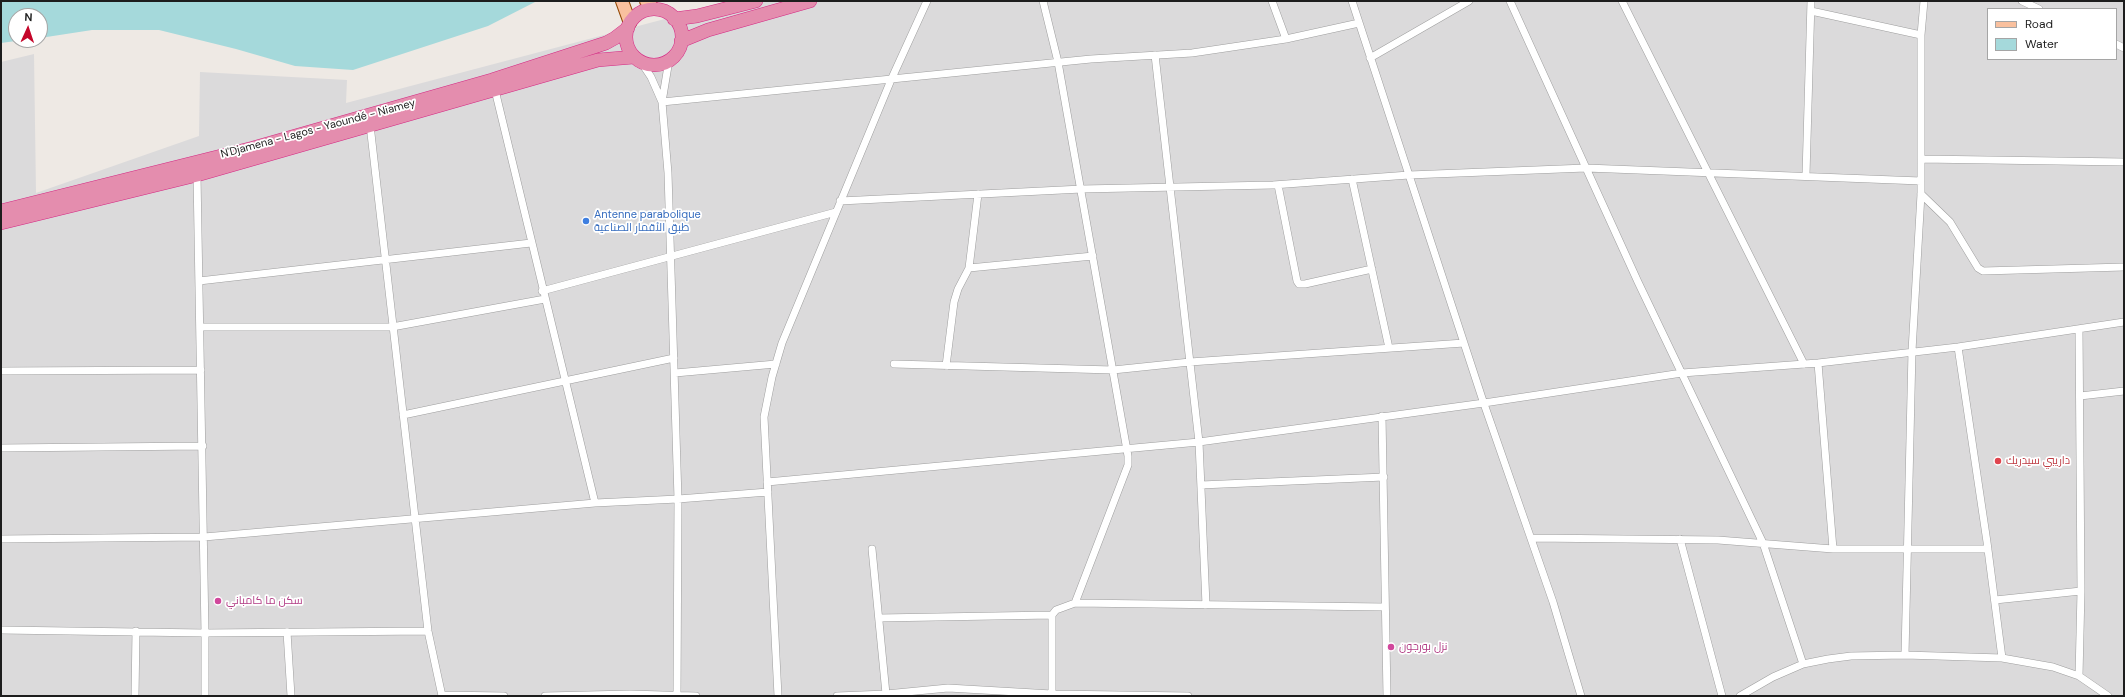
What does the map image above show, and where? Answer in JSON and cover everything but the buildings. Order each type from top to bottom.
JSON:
[{"type":"highway","points":[[674,19],[696,16],[756,1]]},
{"type":"highway","points":[[681,41],[708,30],[810,1]]},
{"type":"highway","points":[[650,5],[665,12],[674,19],[680,29],[681,41],[677,52],[669,60],[658,64],[637,60],[627,44],[629,25],[638,14],[650,5]]},
{"type":"highway","name":"N'Djamena - Lagos - Yaoundé - Niamey","points":[[1,223],[253,148],[492,80],[606,43],[621,34],[629,25]]},
{"type":"highway","name":"N'Djamena - Lagos - Yaoundé - Niamey","points":[[1,211],[137,183],[197,174],[598,60],[637,60]]},
{"type":"main road","points":[[622,1],[629,25]]},
{"type":"street","points":[[778,696],[764,417],[782,343],[891,80],[927,1]]},
{"type":"street","points":[[1043,1],[1058,62],[1082,189],[1127,448],[1128,465],[1075,603]]},
{"type":"street","points":[[1272,1],[1286,39]]},
{"type":"street","points":[[1352,1],[1484,403],[1532,538],[1581,696]]},
{"type":"street","points":[[1370,58],[1470,1]]},
{"type":"street","points":[[1510,1],[1638,282],[1763,543],[1802,664]]},
{"type":"street","points":[[1622,1],[1804,364]]},
{"type":"street","points":[[1806,175],[1811,1]]},
{"type":"street","points":[[1904,655],[1912,351],[1921,194],[1921,35],[1924,1]]},
{"type":"street","points":[[2022,1],[2037,8]]},
{"type":"street","points":[[1811,11],[1921,35]]},
{"type":"street","points":[[662,102],[1058,62],[1192,53],[1286,39],[1359,23]]},
{"type":"street","points":[[1155,55],[1168,187],[1199,442],[1206,605]]},
{"type":"street","points":[[637,60],[651,77],[662,102]]},
{"type":"street","points":[[669,60],[662,102],[668,172],[678,499],[677,696]]},
{"type":"street","points":[[495,90],[542,291],[566,381],[595,503]]},
{"type":"street","points":[[370,125],[392,327],[417,520],[428,631],[442,696],[504,696]]},
{"type":"street","points":[[1921,159],[2124,162]]},
{"type":"street","points":[[840,202],[1082,189],[1278,185],[1410,175],[1586,168],[1806,175],[1921,181]]},
{"type":"street","points":[[197,174],[206,633],[205,696]]},
{"type":"street","points":[[1352,179],[1389,348]]},
{"type":"street","points":[[1278,185],[1299,284],[1372,269]]},
{"type":"street","points":[[946,366],[954,302],[958,289],[969,268],[978,194]]},
{"type":"street","points":[[1921,194],[1950,222],[1978,268],[1983,271],[2124,267]]},
{"type":"street","points":[[542,291],[836,212]]},
{"type":"street","points":[[199,281],[385,261],[531,243]]},
{"type":"street","points":[[969,268],[1093,256]]},
{"type":"street","points":[[200,327],[392,327],[545,299]]},
{"type":"street","points":[[768,482],[1199,442],[1484,403],[1682,373],[1818,363],[1912,351],[1958,347],[2124,322]]},
{"type":"street","points":[[2079,329],[2081,591],[2079,676]]},
{"type":"street","points":[[894,364],[1113,370],[1190,362],[1464,343]]},
{"type":"street","points":[[1958,347],[1988,549],[2002,658]]},
{"type":"street","points":[[403,415],[674,358]]},
{"type":"street","points":[[1818,363],[1832,549]]},
{"type":"street","points":[[674,372],[776,364]]},
{"type":"street","points":[[1,371],[201,370]]},
{"type":"street","points":[[2080,396],[2124,391]]},
{"type":"street","points":[[1382,416],[1387,696]]},
{"type":"street","points":[[1,448],[202,446]]},
{"type":"street","points":[[1201,485],[1384,477]]},
{"type":"street","points":[[1,539],[204,537],[417,520],[595,503],[678,499],[768,492]]},
{"type":"street","points":[[1532,538],[1680,539],[1763,543],[1832,549],[1988,549]]},
{"type":"street","points":[[1680,539],[1722,696]]},
{"type":"street","points":[[872,549],[886,694]]},
{"type":"street","points":[[1995,600],[2081,591]]},
{"type":"street","points":[[1052,695],[1052,615],[1056,610],[1075,603],[1385,608]]},
{"type":"street","points":[[879,618],[1052,615]]},
{"type":"street","points":[[1,630],[206,633],[428,631]]},
{"type":"street","points":[[135,696],[136,631]]},
{"type":"street","points":[[287,632],[291,696]]},
{"type":"street","points":[[1740,696],[1773,677],[1802,664],[1852,656],[1904,655],[2002,658],[2053,667],[2079,676],[2108,696]]},
{"type":"street","points":[[837,696],[867,696],[948,688],[1052,695],[1188,696]]},
{"type":"street","points":[[545,696],[630,694],[696,696]]},
{"type":"shaded area","points":[[733,1],[2124,1],[2124,696],[1,696],[1,62],[34,54],[36,193],[199,136],[200,72],[347,80],[346,103]]},
{"type":"water","points":[[1,1],[537,1],[488,26],[353,70],[295,66],[236,49],[159,30],[92,30],[48,37],[48,8],[8,8],[8,42],[1,43]]},
{"type":"place","name":"Antenne parabolique طبق الأقمار الصناعية","points":[[586,221]]},
{"type":"place","name":"داريبي سيدريك","points":[[1998,461]]},
{"type":"place","name":"سكن ما كامباني","points":[[218,601]]},
{"type":"place","name":"نزل بورجون","points":[[1391,647]]}]
